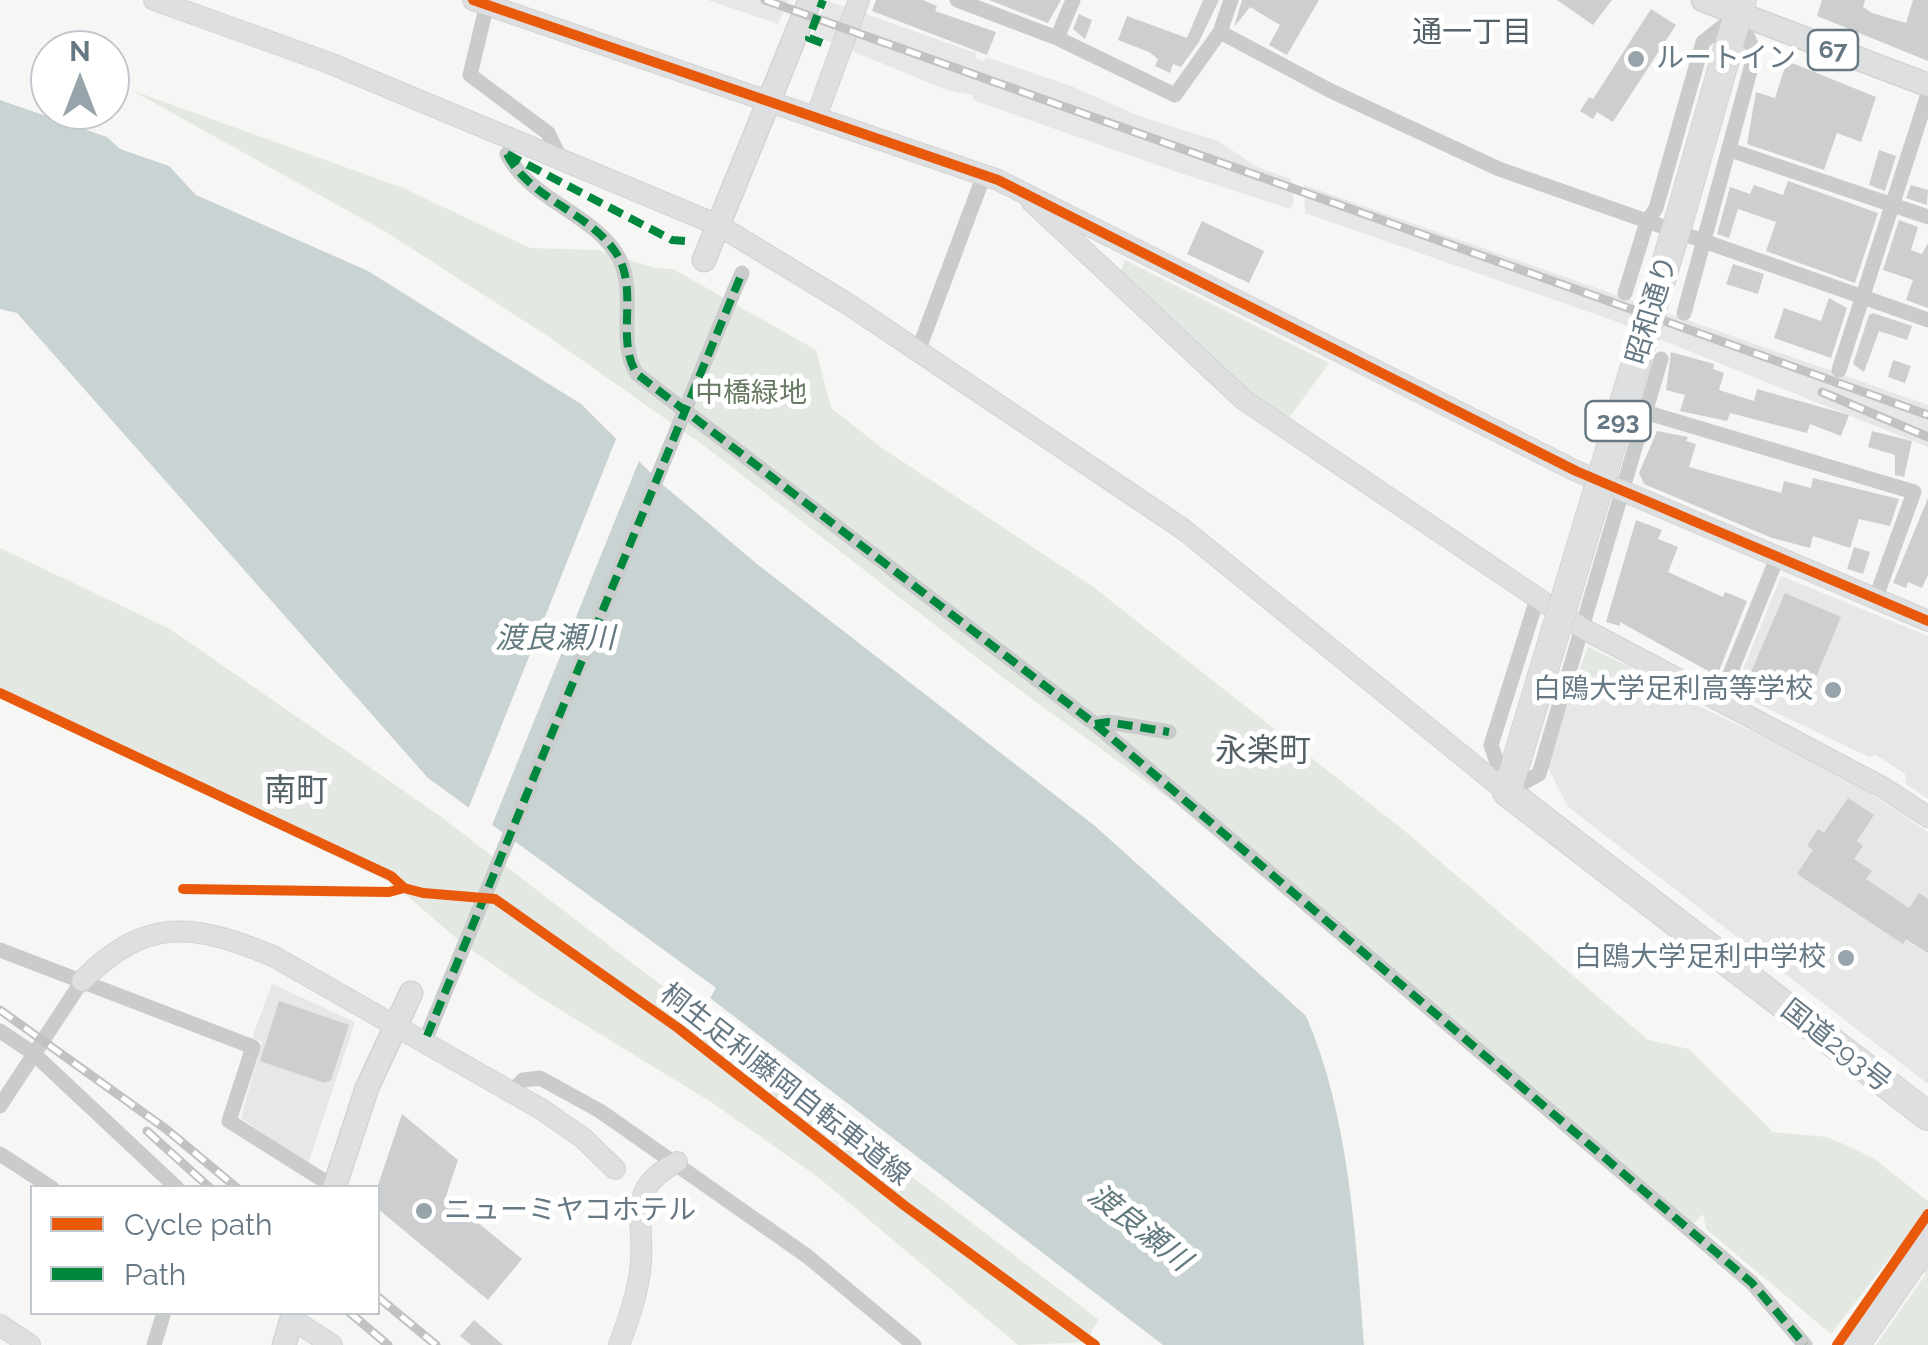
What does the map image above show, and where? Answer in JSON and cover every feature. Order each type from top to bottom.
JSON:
[{"type":"highway","name":"昭和通り","points":[[1507,792],[1568,630],[1740,7]]},
{"type":"highway","name":"国道293号","points":[[1507,792],[1928,1116]]},
{"type":"highway","points":[[1856,1345],[1928,1240]]},
{"type":"main road","points":[[704,260],[810,0]]},
{"type":"main road","name":"67","points":[[1703,0],[1740,7],[1928,85]]},
{"type":"main road","points":[[335,1185],[367,1088],[411,993]]},
{"type":"main road","points":[[284,1345],[293,1316]]},
{"type":"street","points":[[154,0],[327,62],[718,225],[918,351],[1183,529],[1507,792]]},
{"type":"street","points":[[816,117],[859,0]]},
{"type":"street","points":[[957,0],[1057,38],[1175,95],[1220,32],[1232,0]]},
{"type":"street","points":[[1057,38],[1073,0]]},
{"type":"street","points":[[558,156],[548,133],[470,75],[480,2],[984,175],[1576,472],[1928,621]]},
{"type":"street","points":[[1626,293],[1647,222],[1656,208],[1703,42],[1740,7],[1756,53],[1684,313]]},
{"type":"street","points":[[1220,32],[1330,91],[1499,169],[1928,320]]},
{"type":"street","points":[[1839,370],[1928,94]]},
{"type":"street","points":[[1730,150],[1928,217]]},
{"type":"street","points":[[508,154],[525,177],[602,237],[620,259],[629,299],[628,355],[637,374],[1095,724],[1752,1282],[1805,1345]]},
{"type":"street","points":[[918,351],[984,175]]},
{"type":"street","points":[[1028,194],[1034,207],[1244,400],[1537,599],[1568,630],[1719,701],[1884,788],[1928,818]]},
{"type":"street","points":[[1097,265],[1115,238]]},
{"type":"street","points":[[427,1036],[742,273]]},
{"type":"street","points":[[1568,630],[1625,492],[1661,358]]},
{"type":"street","points":[[1648,413],[1914,492],[1875,600]]},
{"type":"street","points":[[1719,701],[1777,558]]},
{"type":"street","points":[[1507,792],[1491,745],[1537,599]]},
{"type":"street","points":[[1095,724],[1108,722],[1169,732]]},
{"type":"street","points":[[0,1106],[82,981],[108,955],[134,940],[181,930],[208,931],[273,956],[510,1093],[563,1124],[615,1169]]},
{"type":"street","points":[[0,950],[254,1047],[229,1121],[331,1185]]},
{"type":"street","points":[[0,1030],[33,1054],[174,1185]]},
{"type":"street","points":[[510,1093],[523,1080],[548,1080],[677,1162],[807,1256],[914,1345]]},
{"type":"street","points":[[0,1154],[47,1185]]},
{"type":"street","points":[[641,1345],[622,1338],[640,1264],[638,1206],[652,1181],[677,1162]]},
{"type":"street","points":[[154,1345],[163,1315]]},
{"type":"street","points":[[293,1316],[332,1345]]},
{"type":"street","points":[[0,1325],[30,1345]]},
{"type":"shaded area","points":[[708,0],[788,0],[778,24]]},
{"type":"shaded area","points":[[826,0],[976,53],[975,58],[984,62],[986,57],[1071,86],[1139,116],[1218,141],[1259,168],[1291,179],[1294,202],[1290,209],[1171,170],[973,100],[973,95],[947,90],[813,35]]},
{"type":"shaded area","points":[[1304,185],[1928,405],[1928,447],[1612,320],[1305,213]]},
{"type":"shaded area","name":"白鴎大学足利高等学校","points":[[1781,576],[1928,636],[1928,799],[1906,784],[1905,774],[1876,755],[1869,757],[1741,696],[1737,684]]},
{"type":"shaded area","name":"白鴎大学足利中学校","points":[[1645,680],[1846,777],[1928,832],[1928,1084],[1568,807],[1548,768],[1573,687]]},
{"type":"shaded area","points":[[272,984],[355,1022],[308,1164],[241,1118],[262,1042],[252,1038]]},
{"type":"green space","name":"中橋緑地","points":[[131,90],[403,188],[530,248],[598,250],[655,268],[673,269],[816,350],[831,408],[882,448],[1092,586],[1401,828],[1648,1040],[1689,1049],[1773,1132],[1827,1137],[1848,1146],[1873,1158],[1928,1201],[1928,1345],[1876,1345],[1926,1274],[1895,1251],[1831,1334],[1706,1229],[1703,1214],[1685,1233],[1171,800],[1002,677],[707,448],[549,337],[386,232]]},
{"type":"green space","points":[[1125,260],[1329,363],[1287,421],[1240,387],[1120,273]]},
{"type":"green space","points":[[0,548],[170,629],[440,816],[1099,1320],[1091,1332],[1091,1342],[1018,1345],[818,1177],[711,1102],[541,998],[463,944],[392,883],[0,698]]},
{"type":"green space","points":[[1588,647],[1631,667],[1634,676],[1645,680],[1573,687]]},
{"type":"water","name":"渡良瀬川","points":[[0,100],[30,110],[30,130],[87,130],[107,137],[120,149],[169,166],[196,195],[368,271],[581,404],[662,484],[757,564],[1095,826],[1306,1016],[1321,1054],[1341,1135],[1364,1345],[1163,1345],[710,998],[716,988],[428,778],[17,313],[0,309]]},
{"type":"pier","points":[[618,434],[641,456],[490,830],[467,812]]},
{"type":"building","points":[[876,0],[923,0],[937,6],[935,11],[996,32],[987,55],[872,11]]},
{"type":"building","points":[[989,0],[1061,0],[1048,23]]},
{"type":"building","points":[[1203,0],[1219,0],[1199,42],[1181,67],[1173,64],[1170,73],[1155,66],[1158,59],[1149,52],[1118,40],[1127,16],[1187,38]]},
{"type":"building","points":[[1242,0],[1319,0],[1287,55],[1269,45],[1280,25],[1250,7],[1234,27]]},
{"type":"building","points":[[1557,0],[1612,0],[1593,25]]},
{"type":"building","points":[[1822,0],[1865,0],[1863,7],[1872,13],[1906,23],[1913,0],[1928,0],[1928,61],[1817,16]]},
{"type":"building","name":"ルートイン","points":[[1651,9],[1676,25],[1613,122],[1597,112],[1593,119],[1580,111],[1589,97],[1593,99]]},
{"type":"building","points":[[1079,14],[1092,20],[1085,39],[1073,29]]},
{"type":"building","points":[[1787,61],[1876,97],[1861,142],[1837,133],[1824,170],[1747,144],[1756,92],[1775,98]]},
{"type":"building","points":[[1879,150],[1896,156],[1885,191],[1869,185]]},
{"type":"building","points":[[1788,181],[1878,213],[1855,283],[1766,251],[1776,222],[1738,209],[1729,238],[1717,234],[1730,187],[1750,194],[1754,185],[1783,195]]},
{"type":"building","points":[[1911,185],[1928,190],[1927,205],[1906,198]]},
{"type":"building","points":[[1899,220],[1918,227],[1911,250],[1922,254],[1928,243],[1928,308],[1906,300],[1913,280],[1883,270]]},
{"type":"building","points":[[1202,221],[1264,251],[1249,283],[1187,254]]},
{"type":"building","points":[[1733,264],[1764,274],[1758,294],[1726,284]]},
{"type":"building","points":[[1829,298],[1847,308],[1831,358],[1774,338],[1784,308],[1821,321]]},
{"type":"building","points":[[1873,313],[1912,326],[1907,340],[1879,331],[1864,372],[1853,364]]},
{"type":"building","points":[[1671,352],[1714,364],[1713,369],[1724,373],[1719,390],[1754,401],[1757,389],[1849,415],[1841,436],[1810,424],[1807,433],[1730,413],[1727,421],[1680,411],[1685,395],[1666,390]]},
{"type":"building","points":[[1893,360],[1911,366],[1905,383],[1888,377]]},
{"type":"building","points":[[1657,431],[1688,437],[1686,441],[1696,444],[1689,467],[1781,493],[1784,481],[1811,488],[1813,478],[1899,499],[1890,526],[1859,519],[1850,548],[1813,536],[1810,548],[1772,538],[1644,484],[1639,473]]},
{"type":"building","points":[[1872,431],[1912,441],[1904,477],[1895,475],[1895,455],[1868,447]]},
{"type":"building","points":[[1928,498],[1928,575],[1922,588],[1908,582],[1906,588],[1893,583]]},
{"type":"building","points":[[1636,520],[1662,530],[1658,539],[1678,547],[1668,572],[1723,597],[1725,592],[1747,601],[1717,676],[1620,622],[1620,626],[1606,622]]},
{"type":"building","points":[[1854,547],[1870,552],[1863,574],[1847,569]]},
{"type":"building","points":[[1785,593],[1841,617],[1806,701],[1749,677]]},
{"type":"building","points":[[1848,798],[1874,815],[1857,841],[1863,846],[1854,859],[1872,871],[1866,879],[1909,908],[1919,893],[1928,899],[1928,953],[1906,939],[1903,944],[1797,874],[1813,850],[1807,846],[1818,829],[1824,833]]},
{"type":"building","points":[[279,1001],[349,1025],[331,1080],[325,1083],[260,1061]]},
{"type":"building","points":[[402,1114],[458,1160],[446,1196],[522,1259],[488,1300],[380,1211],[378,1185]]},
{"type":"building","points":[[474,1320],[503,1345],[471,1345],[460,1336]]},
{"type":"railway","points":[[765,0],[1928,415]]},
{"type":"railway","points":[[1822,392],[1928,437]]},
{"type":"railway","points":[[0,1010],[166,1129],[233,1185]]},
{"type":"railway","points":[[147,1131],[207,1185]]},
{"type":"railway","points":[[380,1299],[436,1345]]},
{"type":"railway","points":[[353,1315],[388,1345]]},
{"type":"marked path","points":[[822,43],[809,38],[823,0]]},
{"type":"marked path","points":[[507,154],[531,184],[596,231],[620,260],[627,288],[628,348],[637,374],[1095,724],[1752,1283],[1805,1345]]},
{"type":"marked path","points":[[507,154],[672,240],[686,241]]},
{"type":"marked path","points":[[427,1036],[742,273]]},
{"type":"marked path","points":[[1095,724],[1108,722],[1169,732]]},
{"type":"cycle path","points":[[473,0],[998,180],[1576,471],[1928,621]]},
{"type":"cycle path","name":"桐生足利藤岡自転車道線","points":[[0,693],[391,876],[404,888],[495,899],[678,1028],[905,1206],[1095,1345]]},
{"type":"cycle path","points":[[183,889],[389,892],[404,888]]},
{"type":"cycle path","points":[[1837,1345],[1928,1214]]},
{"type":"place","name":"ルートイン","points":[[1636,59]]},
{"type":"place","name":"白鴎大学足利高等学校","points":[[1833,690]]},
{"type":"place","name":"白鴎大学足利中学校","points":[[1846,958]]},
{"type":"place","name":"ニューミヤコホテル","points":[[424,1211]]},
{"type":"district","name":"通一丁目","points":[[1472,33]]},
{"type":"district","name":"永楽町","points":[[1263,751]]},
{"type":"district","name":"南町","points":[[296,791]]}]
